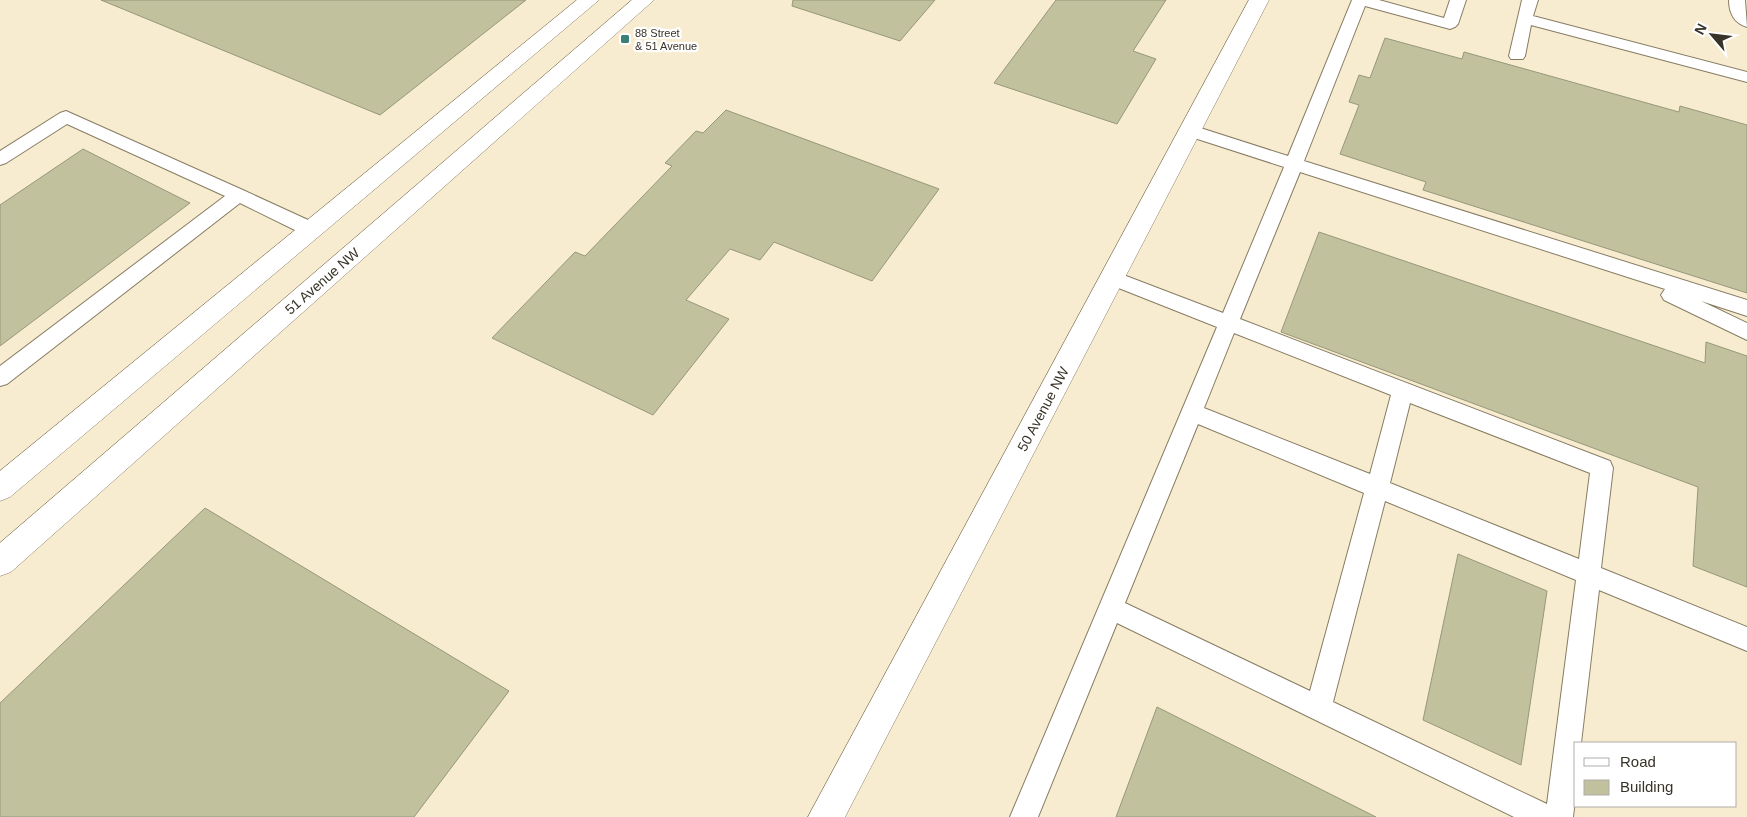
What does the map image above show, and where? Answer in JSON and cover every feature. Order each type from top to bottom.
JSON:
[{"type":"main road","points":[[0,488],[589,0]]},
{"type":"main road","name":"51 Avenue NW","points":[[0,562],[644,0]]},
{"type":"main road","name":"50 Avenue NW","points":[[826,817],[1259,0]]},
{"type":"lane","points":[[1024,817],[1361,0],[1450,24],[1458,0]]},
{"type":"lane","points":[[1517,56],[1530,0]]},
{"type":"lane","points":[[1737,0],[1736,11],[1747,22]]},
{"type":"lane","points":[[1525,19],[1747,77]]},
{"type":"lane","points":[[0,159],[66,117],[312,230]]},
{"type":"lane","points":[[1191,131],[1747,308]]},
{"type":"lane","points":[[0,378],[239,195]]},
{"type":"lane","points":[[1598,260],[1747,332]]},
{"type":"lane","points":[[1113,278],[1602,468],[1560,817]]},
{"type":"lane","points":[[1318,708],[1403,391]]},
{"type":"lane","points":[[1192,412],[1747,639]]},
{"type":"lane","points":[[1111,608],[1544,817]]},
{"type":"building","points":[[101,0],[526,0],[380,115]]},
{"type":"building","points":[[793,0],[935,0],[900,41],[792,6]]},
{"type":"building","points":[[1056,0],[1166,0],[1133,51],[1156,59],[1117,124],[994,83]]},
{"type":"building","points":[[1385,38],[1462,59],[1464,52],[1679,112],[1680,106],[1747,125],[1747,293],[1423,190],[1426,182],[1340,154],[1359,105],[1349,102],[1359,75],[1370,78]]},
{"type":"building","points":[[726,110],[939,189],[872,281],[774,242],[760,260],[730,249],[686,300],[729,319],[653,415],[492,338],[575,252],[585,256],[672,166],[665,163],[696,131],[703,133]]},
{"type":"building","points":[[83,149],[190,203],[0,346],[0,205]]},
{"type":"building","points":[[1319,232],[1705,363],[1706,342],[1747,356],[1747,587],[1693,566],[1698,487],[1281,332]]},
{"type":"building","points":[[205,508],[509,691],[414,817],[0,817],[0,703]]},
{"type":"building","points":[[1458,554],[1547,591],[1521,765],[1423,720]]},
{"type":"building","points":[[1157,707],[1376,817],[1116,817]]},
{"type":"place","name":"88 Street & 51 Avenue","points":[[625,39]]}]
